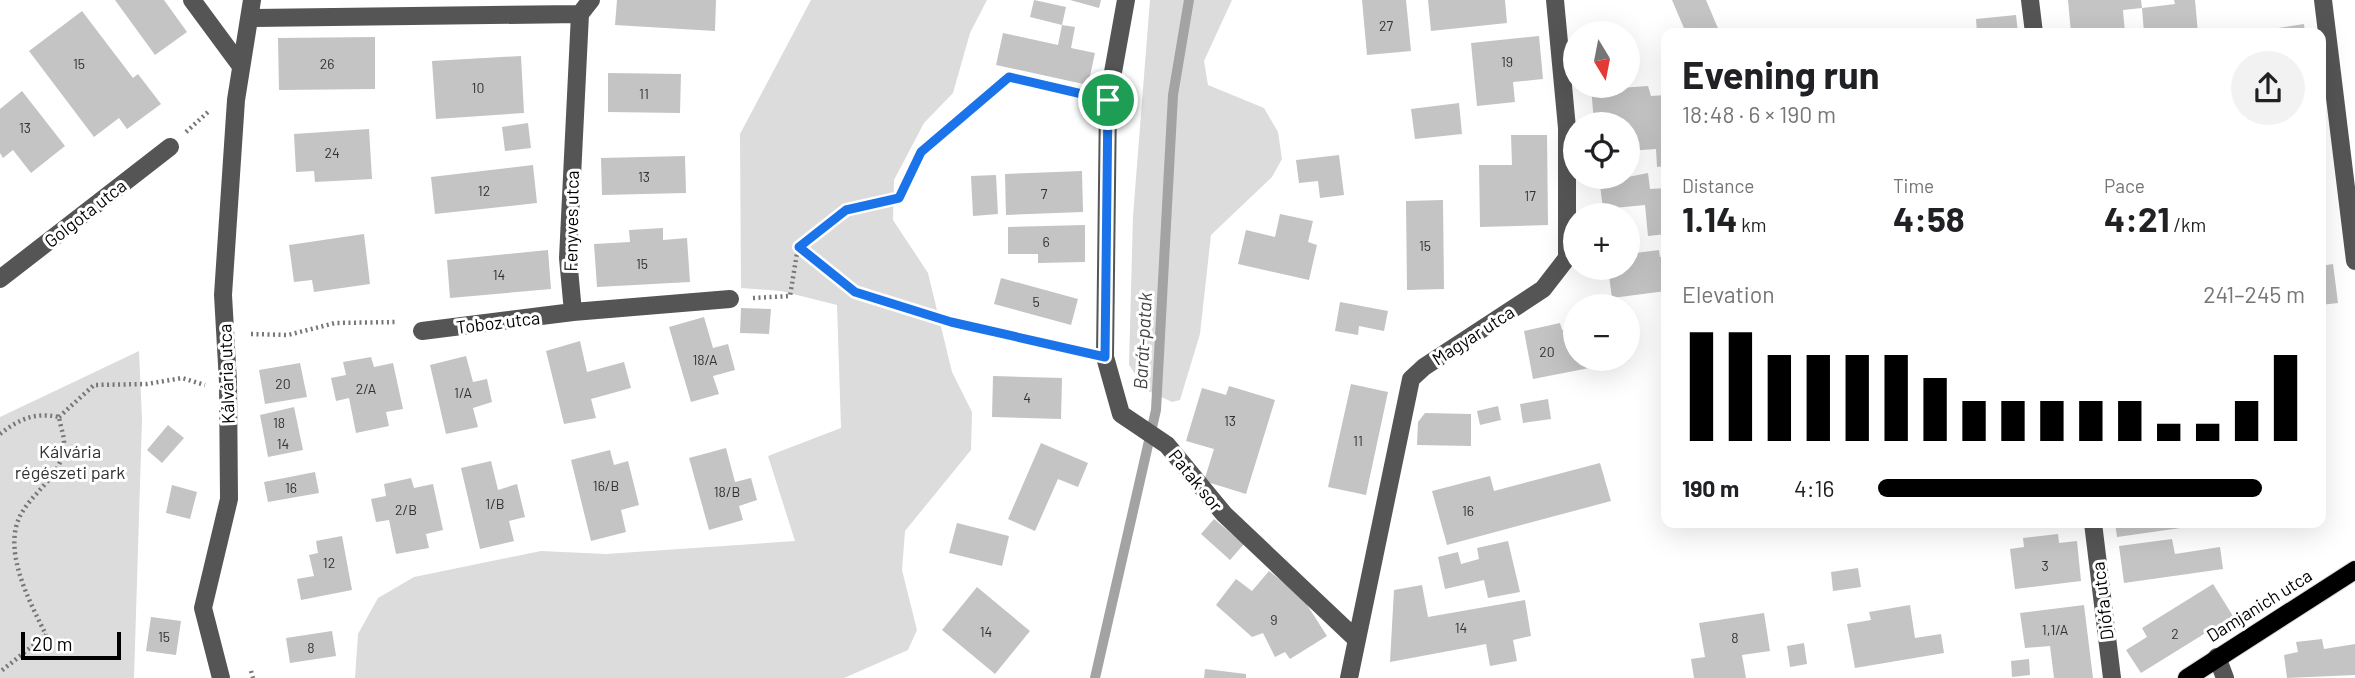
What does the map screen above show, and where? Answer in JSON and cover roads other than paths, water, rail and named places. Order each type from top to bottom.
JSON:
[{"type":"main road","name":"Damjanich utca","points":[[2187,678],[2355,570]]},
{"type":"street","points":[[192,0],[240,65]]},
{"type":"street","name":"Patak sor","points":[[1126,0],[1108,100],[1105,357],[1121,414],[1167,445],[1224,514],[1356,639]]},
{"type":"street","name":"Magyar utca","points":[[1349,678],[1411,379],[1424,367],[1543,289],[1567,258],[1567,128],[1555,0]]},
{"type":"street","points":[[2031,0],[2034,28]]},
{"type":"street","points":[[2323,0],[2355,261]]},
{"type":"street","name":"Fenyves utca","points":[[251,9],[585,7],[568,258],[573,312]]},
{"type":"street","name":"Kálvária utca","points":[[221,678],[203,608],[229,499],[223,295],[236,100],[251,9]]},
{"type":"street","name":"Golgota utca","points":[[0,279],[170,147]]},
{"type":"street","points":[[573,312],[730,299]]},
{"type":"street","name":"Toboz utca","points":[[422,331],[573,312]]},
{"type":"street","name":"Diófa utca","points":[[2094,528],[2112,678]]},
{"type":"street","points":[[2217,657],[2225,678]]},
{"type":"waterway","name":"Barát-patak","points":[[1095,678],[1156,410],[1173,95],[1189,0]]},
{"type":"park label","name":"Kálvária régészeti park","points":[[70,461]]}]
